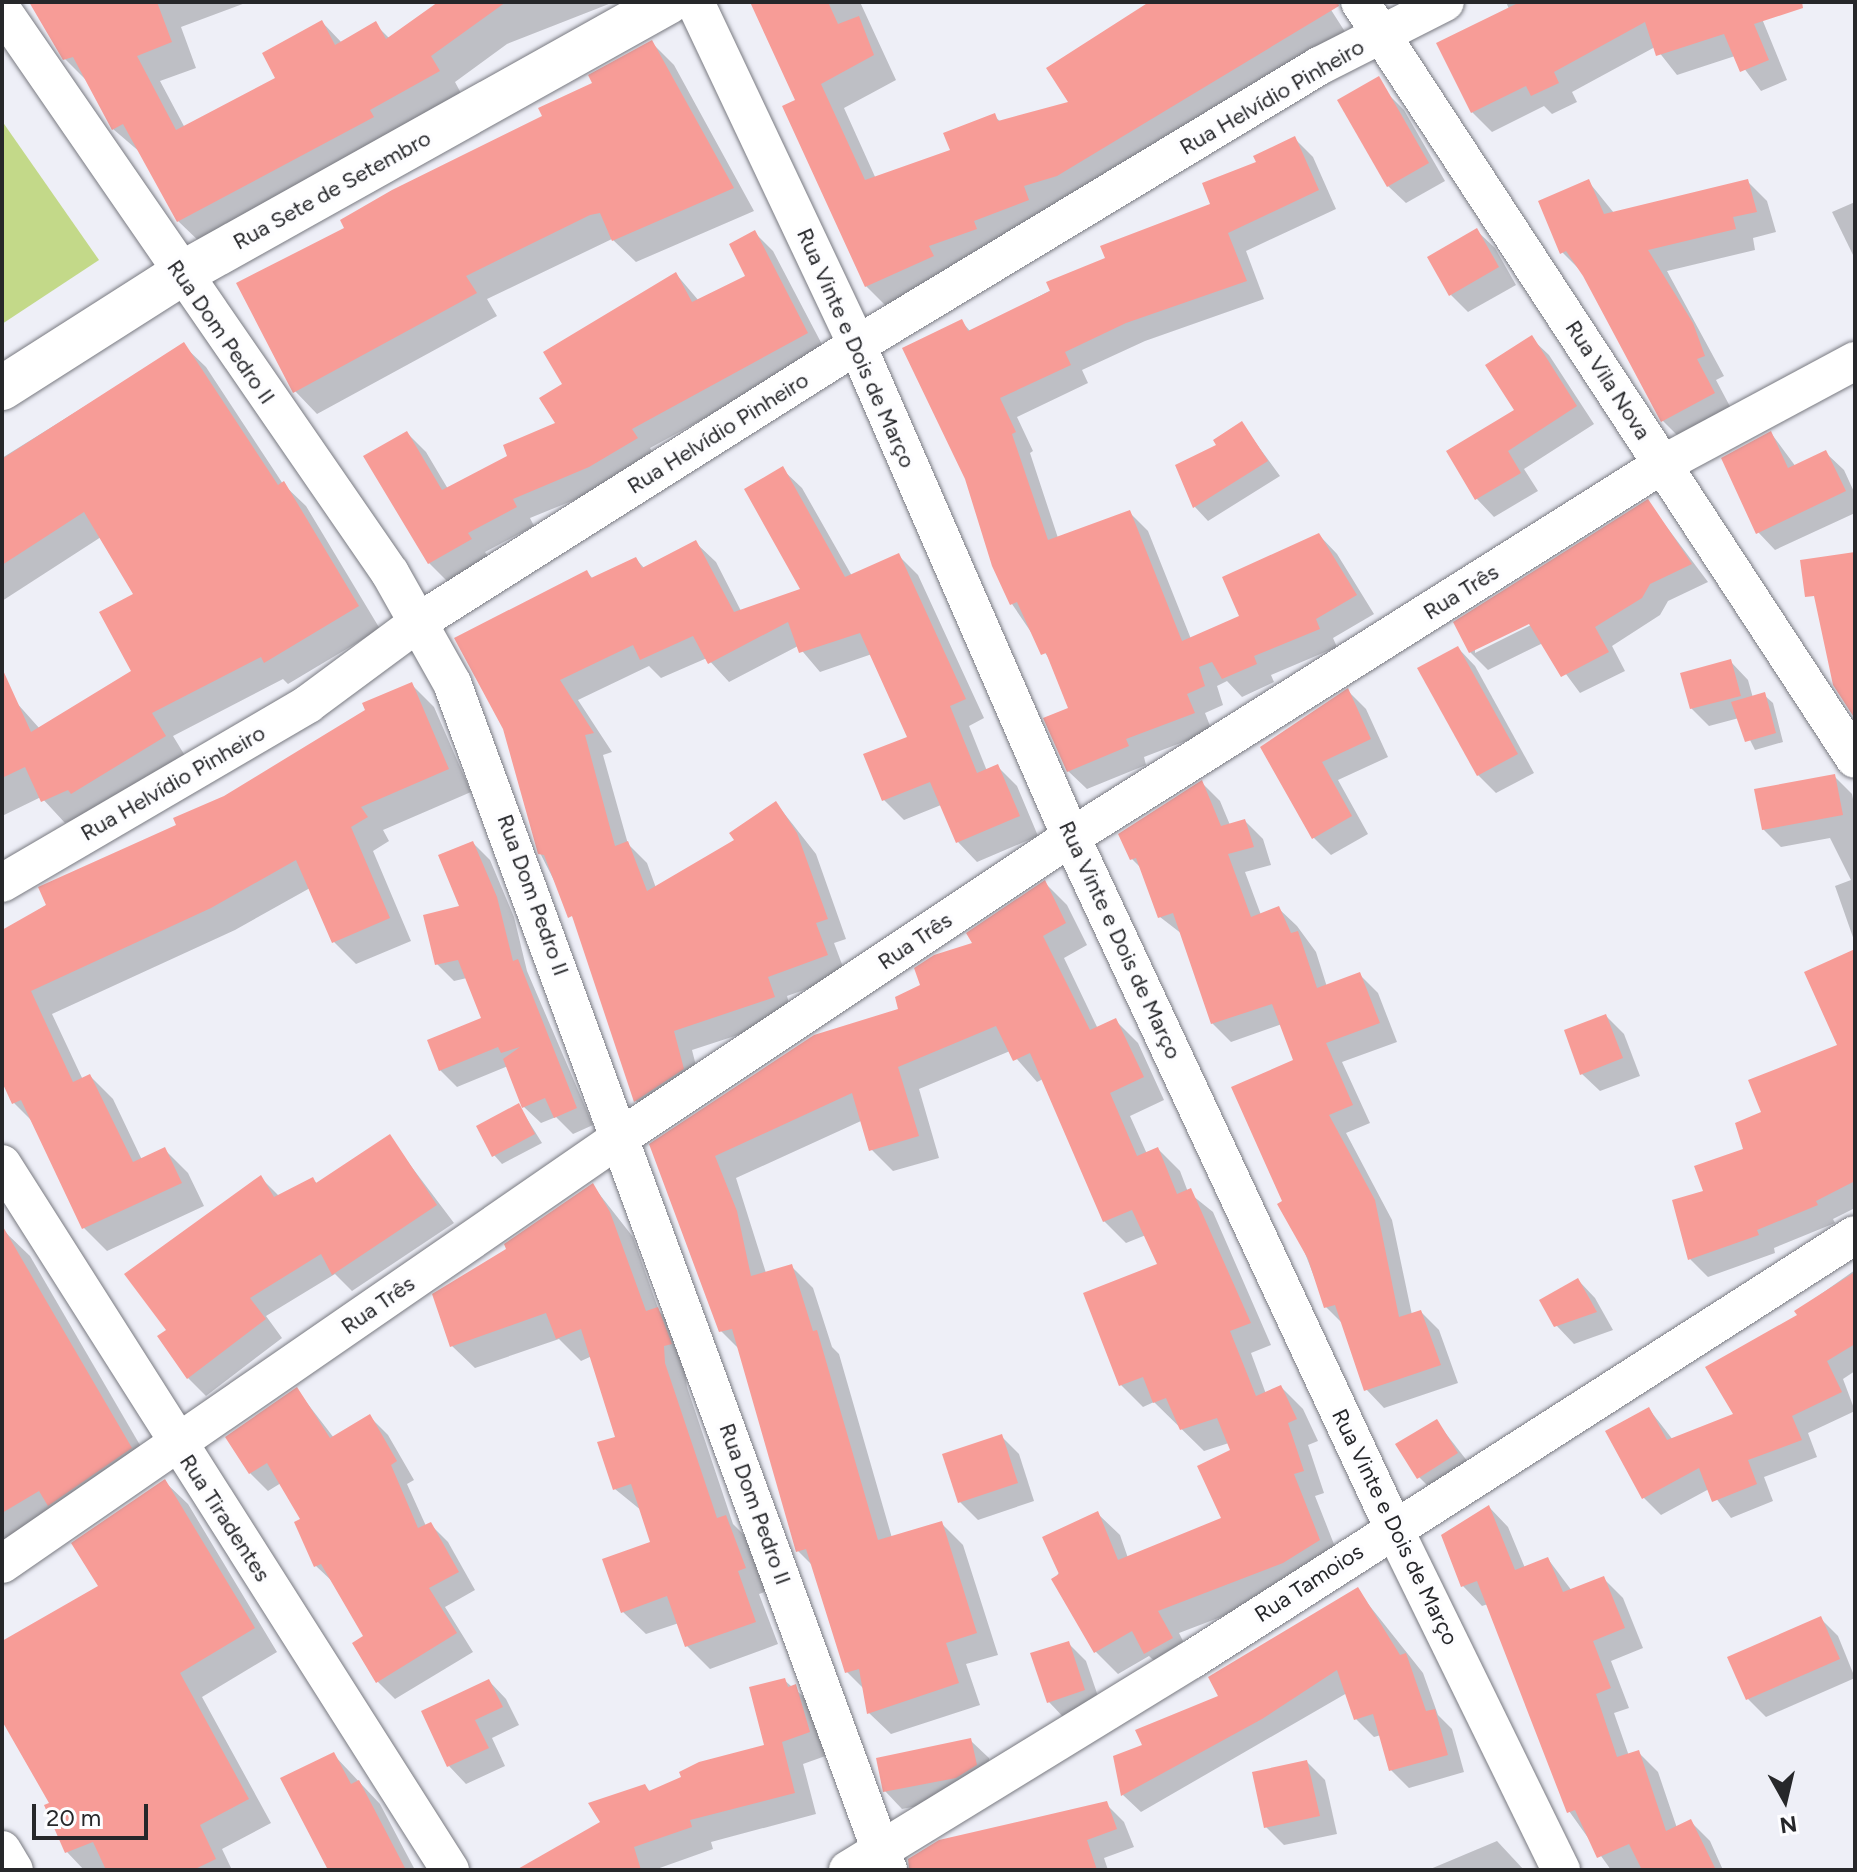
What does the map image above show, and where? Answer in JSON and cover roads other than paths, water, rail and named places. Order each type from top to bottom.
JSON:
[{"type":"street","name":"Rua Sete de Setembro","points":[[2,388],[181,274],[668,2]]},
{"type":"street","name":"Rua Vinte e Dois de Março","points":[[695,2],[857,345],[1071,837],[1393,1527],[1561,1870]]},
{"type":"street","name":"Rua Vila Nova","points":[[1360,2],[1855,759]]},
{"type":"street","name":"Rua Helvídio Pinheiro","points":[[2,883],[308,704],[420,621],[857,345],[1382,33],[1445,2]]},
{"type":"street","name":"Rua Dom Pedro II","points":[[2,10],[420,621],[482,754],[884,1858]]},
{"type":"street","name":"Rua Três","points":[[2,1564],[621,1137],[1071,837],[1663,464],[1855,361]]},
{"type":"street","name":"Rua Tiradentes","points":[[2,1164],[450,1870]]},
{"type":"street","name":"Rua Tamoios","points":[[848,1870],[884,1858],[1393,1527],[1855,1235]]},
{"type":"street","points":[[2,1850],[14,1870]]}]
